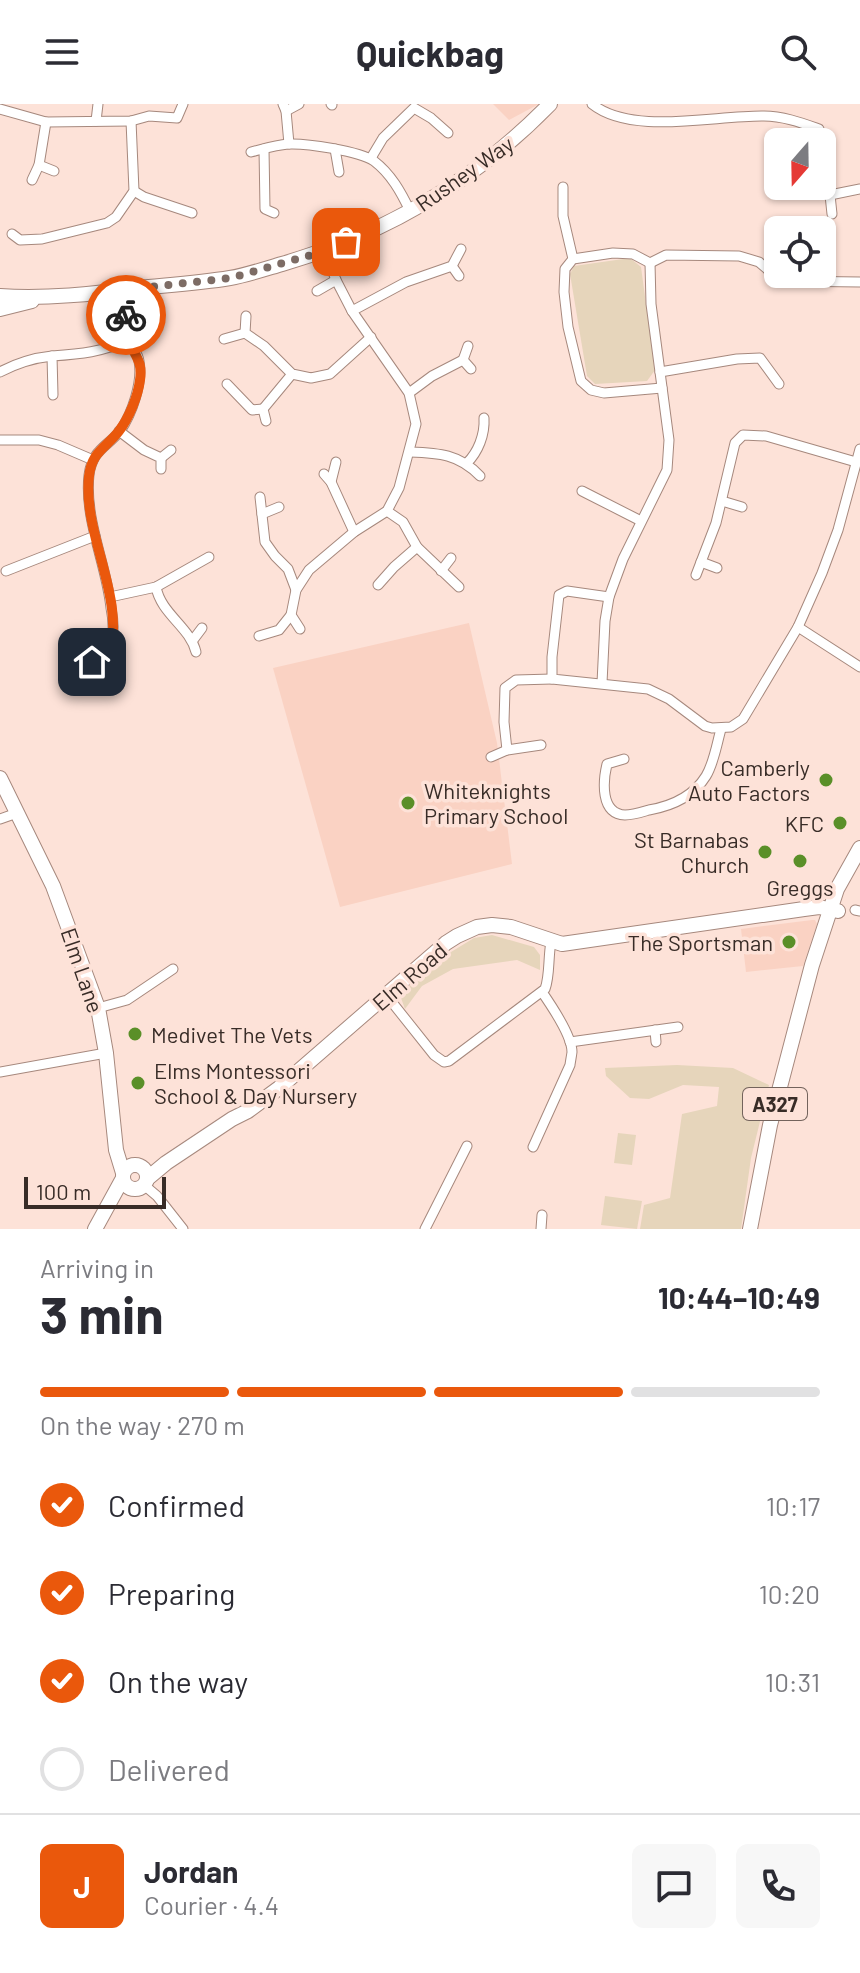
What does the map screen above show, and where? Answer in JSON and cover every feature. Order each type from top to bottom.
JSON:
[{"type":"main road","name":"Rushey Way","points":[[0,303],[231,278],[325,251],[389,223],[455,185],[514,140],[550,104]]},
{"type":"main road","name":"Elm Lane","points":[[0,778],[53,886],[98,1008],[116,1150],[135,1176]]},
{"type":"main road","name":"A327","points":[[834,909],[837,889],[860,848]]},
{"type":"main road","name":"A327","points":[[750,1229],[770,1125],[812,965],[834,909],[860,857]]},
{"type":"main road","name":"Elm Road","points":[[95,1229],[109,1206],[135,1176],[166,1163],[258,1103],[446,943],[477,927],[511,927],[562,944],[804,909],[834,909]]},
{"type":"street","points":[[96,121],[98,104]]},
{"type":"street","points":[[0,109],[46,122],[131,121],[149,116],[177,118],[183,104]]},
{"type":"street","points":[[289,144],[285,108],[299,104]]},
{"type":"street","points":[[371,158],[383,138],[414,106],[431,118],[437,129],[448,133]]},
{"type":"street","points":[[587,106],[635,121],[692,120],[726,112],[804,119],[818,128]]},
{"type":"street","points":[[13,249],[16,237],[42,239],[107,223],[116,217],[134,191],[131,121]]},
{"type":"street","points":[[32,180],[39,165],[46,122]]},
{"type":"street","points":[[251,152],[289,144],[335,149],[371,158],[398,187],[410,211]]},
{"type":"street","points":[[264,149],[265,213]]},
{"type":"street","points":[[335,149],[339,172]]},
{"type":"street","points":[[39,165],[54,171]]},
{"type":"street","points":[[563,187],[563,216],[573,259]]},
{"type":"street","points":[[836,194],[860,189]]},
{"type":"street","points":[[134,191],[192,213]]},
{"type":"street","points":[[831,200],[832,214]]},
{"type":"street","points":[[352,311],[406,282],[452,266],[461,249]]},
{"type":"street","points":[[259,636],[279,630],[291,615],[296,590],[309,570],[354,532],[387,511],[399,488],[416,424],[409,393],[352,311],[325,251]]},
{"type":"street","points":[[650,263],[633,254],[613,253],[573,259],[565,269],[564,292],[568,327],[581,381],[591,390],[604,393],[662,388]]},
{"type":"street","points":[[650,263],[666,255],[739,256],[759,262],[784,281],[860,282]]},
{"type":"street","points":[[602,683],[609,597],[623,559],[667,470],[669,440],[651,304],[650,263]]},
{"type":"street","points":[[452,266],[459,276]]},
{"type":"street","points":[[317,291],[336,280]]},
{"type":"street","points":[[68,635],[72,668],[105,656],[112,640],[110,597],[95,536],[89,475],[93,460],[101,448],[119,431],[134,401],[140,379],[139,358],[129,340],[122,290]]},
{"type":"street","points":[[245,333],[246,316]]},
{"type":"street","points":[[245,333],[264,346],[292,374],[311,378],[330,374],[371,337]]},
{"type":"street","points":[[224,339],[245,333]]},
{"type":"street","points":[[0,372],[16,363],[38,357],[88,354],[129,340]]},
{"type":"street","points":[[409,393],[432,376],[463,360],[468,346]]},
{"type":"street","points":[[52,356],[53,395]]},
{"type":"street","points":[[660,372],[760,358],[779,384]]},
{"type":"street","points":[[463,360],[471,369]]},
{"type":"street","points":[[227,384],[252,410],[263,409],[292,374]]},
{"type":"street","points":[[263,409],[266,421]]},
{"type":"street","points":[[467,463],[476,454],[485,427],[484,418]]},
{"type":"street","points":[[119,431],[161,464],[171,450]]},
{"type":"street","points":[[696,575],[716,523],[735,443],[743,435],[766,436],[856,462]]},
{"type":"street","points":[[0,440],[12,444],[39,440],[93,460]]},
{"type":"street","points":[[507,750],[505,688],[516,680],[552,679],[648,689],[669,699],[705,726],[721,729],[743,719],[798,627],[838,530],[860,449]]},
{"type":"street","points":[[410,452],[438,453],[467,463],[480,476]]},
{"type":"street","points":[[336,462],[327,478],[354,532]]},
{"type":"street","points":[[582,491],[641,521]]},
{"type":"street","points":[[260,497],[265,542],[288,569],[296,590]]},
{"type":"street","points":[[722,501],[742,507]]},
{"type":"street","points":[[262,514],[279,507]]},
{"type":"street","points":[[387,511],[403,522],[417,547],[459,587]]},
{"type":"street","points":[[6,571],[95,536]]},
{"type":"street","points":[[378,585],[417,547]]},
{"type":"street","points":[[110,597],[156,587],[209,557]]},
{"type":"street","points":[[441,571],[451,558]]},
{"type":"street","points":[[701,562],[717,568]]},
{"type":"street","points":[[388,576],[393,586]]},
{"type":"street","points":[[156,587],[158,597],[174,621],[193,640],[196,652]]},
{"type":"street","points":[[552,679],[559,595],[567,591],[609,597]]},
{"type":"street","points":[[291,615],[300,629]]},
{"type":"street","points":[[798,627],[860,667]]},
{"type":"street","points":[[193,640],[202,628]]},
{"type":"street","points":[[624,759],[607,764],[605,774],[604,791],[608,805],[615,813],[626,815],[670,806],[690,794],[707,775],[721,729]]},
{"type":"street","points":[[491,757],[507,750],[541,745]]},
{"type":"street","points":[[0,819],[17,813]]},
{"type":"street","points":[[387,996],[434,1055],[444,1062],[454,1059],[542,992],[547,984],[551,942]]},
{"type":"street","points":[[98,1008],[127,1000],[173,969]]},
{"type":"street","points":[[533,1147],[570,1065],[572,1052],[555,1010],[542,992]]},
{"type":"street","points":[[570,1042],[678,1027]]},
{"type":"street","points":[[655,1030],[656,1042]]},
{"type":"street","points":[[0,1072],[106,1053]]},
{"type":"street","points":[[425,1229],[467,1146]]},
{"type":"street","points":[[135,1176],[157,1196],[183,1229]]},
{"type":"street","points":[[542,1215],[542,1229]]},
{"type":"street","points":[[750,1229],[756,1229]]},
{"type":"shaded area","points":[[493,104],[539,104],[509,120]]},
{"type":"shaded area","points":[[630,258],[641,267],[655,370],[647,381],[595,384],[587,376],[570,274],[574,266]]},
{"type":"shaded area","name":"Whiteknights Primary School","points":[[469,623],[497,743],[512,864],[340,907],[273,668]]},
{"type":"shaded area","points":[[815,920],[817,924],[803,966],[746,972],[741,929]]},
{"type":"shaded area","points":[[492,935],[534,947],[540,955],[540,970],[517,960],[453,969],[422,986],[405,1009],[401,998],[403,991],[451,952],[474,938]]},
{"type":"shaded area","points":[[677,1065],[733,1068],[769,1085],[751,1158],[741,1229],[640,1229],[644,1205],[670,1198],[682,1114],[717,1106],[719,1087],[683,1085],[649,1099],[630,1098],[606,1076],[605,1068]]},
{"type":"shaded area","points":[[618,1133],[636,1135],[632,1165],[614,1163]]},
{"type":"shaded area","points":[[605,1196],[642,1201],[637,1229],[601,1225]]},
{"type":"way so far","points":[[126,315],[122,290],[231,278],[346,242]]},
{"type":"place","name":"Camberly Auto Factors","points":[[826,780]]},
{"type":"place","name":"Whiteknights Primary School","points":[[408,803]]},
{"type":"place","name":"KFC","points":[[840,823]]},
{"type":"place","name":"St Barnabas Church","points":[[765,852]]},
{"type":"place","name":"Greggs","points":[[800,861]]},
{"type":"place","name":"The Sportsman","points":[[789,942]]},
{"type":"place","name":"Medivet The Vets","points":[[135,1034]]},
{"type":"place","name":"Elms Montessori School & Day Nursery","points":[[138,1083]]},
{"type":"route","points":[[92,662],[105,656],[112,640],[113,622],[95,536],[89,475],[93,460],[101,448],[119,431],[134,401],[140,379],[139,358],[129,340],[126,315]]}]
